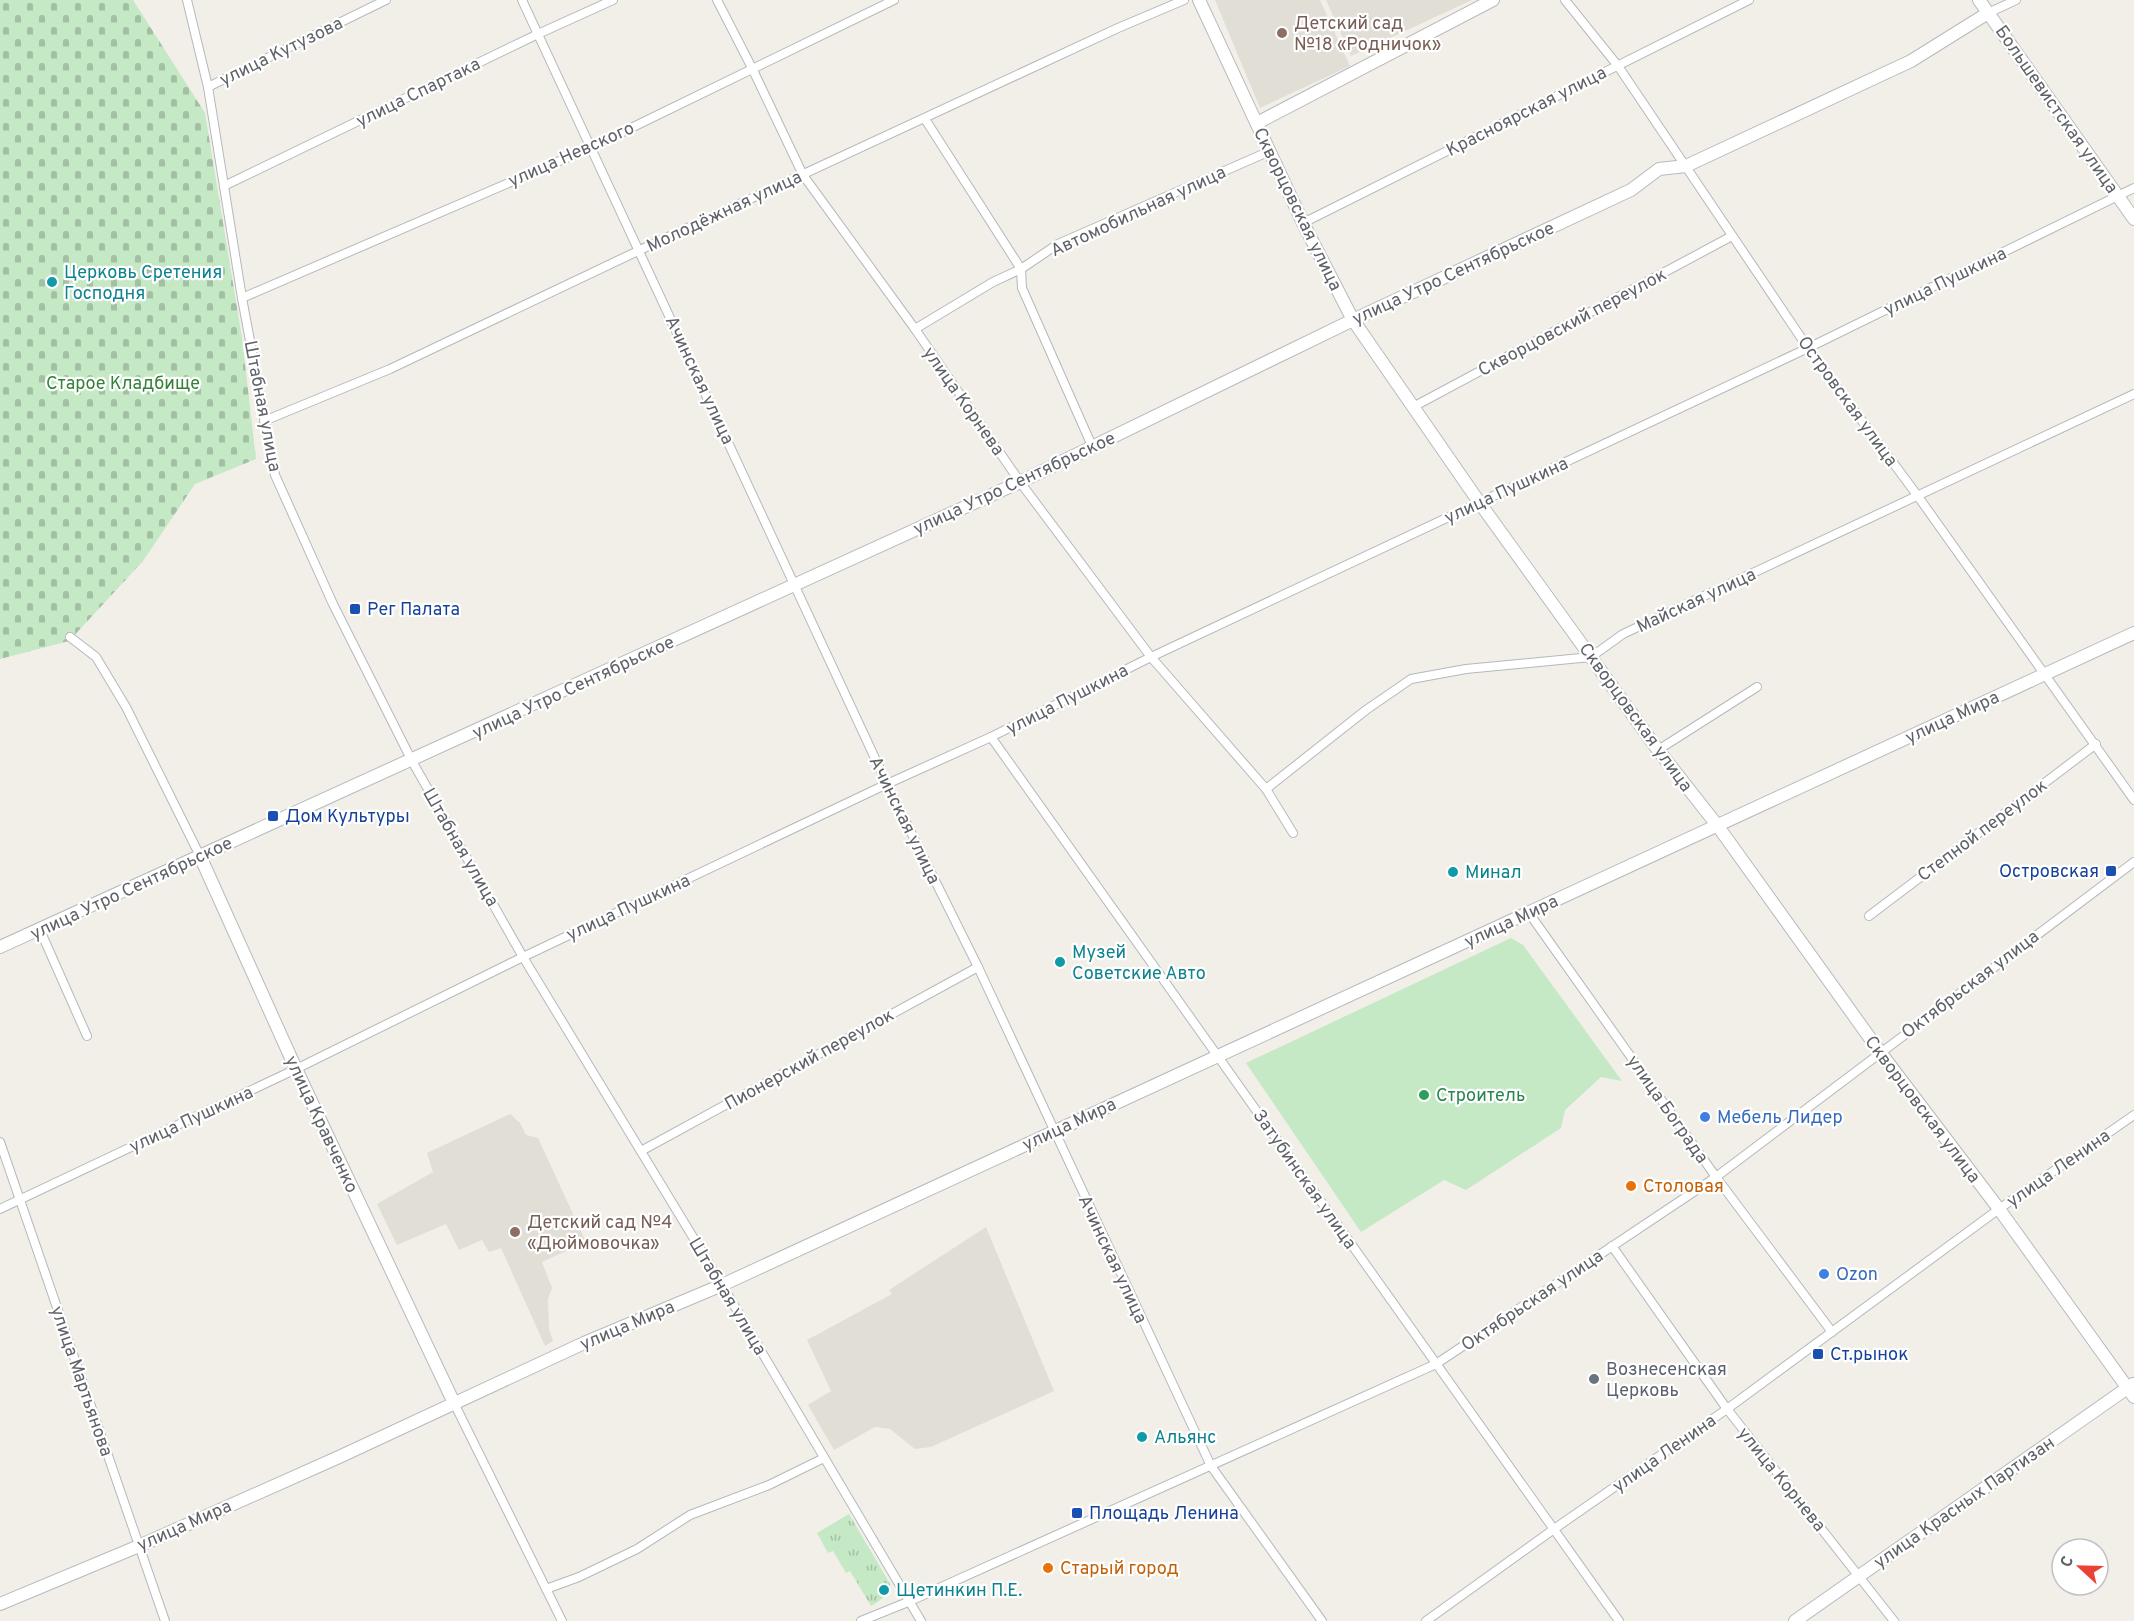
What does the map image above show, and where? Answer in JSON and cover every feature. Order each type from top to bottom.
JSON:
[{"type":"street","name":"Штабная улица","points":[[187,0],[208,87],[242,298],[275,475],[333,604],[412,761],[523,957],[722,1285],[921,1621]]},
{"type":"street","name":"улица Кутузова","points":[[208,87],[386,0]]},
{"type":"street","name":"Ачинская улица","points":[[522,0],[887,784],[978,967],[1211,1466],[1322,1621]]},
{"type":"street","name":"улица Спартака","points":[[224,186],[613,0]]},
{"type":"street","name":"улица Корнева","points":[[717,0],[803,174],[915,329],[1020,482],[1151,657],[1266,789],[1293,833]]},
{"type":"street","name":"улица Невского","points":[[242,298],[592,147],[894,0]]},
{"type":"street","name":"Молодёжная улица","points":[[264,421],[390,369],[803,174],[1184,0]]},
{"type":"street","name":"Скворцовская улица","points":[[1199,0],[1303,223],[1353,320],[1479,502],[1658,750],[1717,825],[1880,1052],[2132,1390]]},
{"type":"street","points":[[1257,123],[1493,0]]},
{"type":"street","name":"Островская улица","points":[[1565,0],[1618,66],[1808,348],[1917,495],[2134,800]]},
{"type":"street","name":"Красноярская улица","points":[[1303,223],[1749,0]]},
{"type":"street","name":"Большевистская улица","points":[[1979,0],[2134,219]]},
{"type":"street","name":"улица Утро Сентябрьское","points":[[0,947],[1020,482],[1353,320],[1631,190],[1659,169],[1686,166],[1911,61],[1988,13],[2016,0]]},
{"type":"street","points":[[925,119],[1021,269],[1022,288],[1092,446]]},
{"type":"street","name":"Автомобильная улица","points":[[915,329],[993,282],[1021,269],[1058,244],[1270,151]]},
{"type":"street","name":"улица Пушкина","points":[[0,1209],[296,1069],[523,957],[991,737],[1151,657],[1808,348],[2134,188]]},
{"type":"street","name":"Скворцовский переулок","points":[[1413,407],[1732,236]]},
{"type":"street","name":"Майская улица","points":[[1591,657],[1623,634],[2134,394]]},
{"type":"street","name":"улица Мира","points":[[0,1604],[139,1546],[339,1457],[584,1343],[722,1285],[2134,633]]},
{"type":"street","name":"улица Кравченко","points":[[70,637],[96,657],[126,707],[200,856],[296,1069],[454,1403],[562,1621]]},
{"type":"street","points":[[1266,789],[1366,710],[1411,679],[1466,669],[1591,657]]},
{"type":"street","points":[[1658,750],[1757,687]]},
{"type":"street","name":"Затубинская улица","points":[[991,737],[1619,1621]]},
{"type":"street","name":"Степной переулок","points":[[1869,916],[2096,744]]},
{"type":"street","name":"Октябрьская улица","points":[[861,1621],[908,1602],[1436,1364],[1716,1177],[2134,862]]},
{"type":"street","name":"улица Бограда","points":[[1529,912],[1716,1177],[1832,1332]]},
{"type":"street","points":[[40,930],[87,1035]]},
{"type":"street","name":"Пионерский переулок","points":[[641,1151],[978,967]]},
{"type":"street","name":"улица Ленина","points":[[1426,1621],[1727,1409],[1999,1209],[2134,1115]]},
{"type":"street","name":"улица Мартьянова","points":[[0,1142],[165,1621]]},
{"type":"street","name":"улица Корнева","points":[[1612,1246],[1727,1409],[1894,1621]]},
{"type":"street","name":"улица Красных Партизан","points":[[1795,1621],[2132,1390]]},
{"type":"street","points":[[546,1589],[579,1577],[637,1549],[690,1515],[769,1485],[824,1458]]},
{"type":"shaded area","name":"Детский сад №18 «Родничок»","points":[[1215,0],[1320,0],[1350,66],[1260,108]]},
{"type":"shaded area","points":[[1326,0],[1472,0],[1351,56]]},
{"type":"shaded area","name":"Детский сад №4 «Дюймовочка»","points":[[510,1114],[520,1123],[526,1135],[538,1138],[586,1242],[542,1262],[552,1288],[548,1299],[549,1329],[553,1341],[545,1346],[501,1248],[489,1252],[482,1240],[459,1250],[446,1224],[397,1245],[377,1204],[433,1172],[427,1153]]},
{"type":"shaded area","points":[[986,1227],[1054,1391],[931,1447],[915,1449],[890,1429],[875,1427],[834,1450],[808,1405],[831,1391],[807,1340],[892,1294],[889,1290]]},
{"type":"green space","name":"Старое Кладбище","points":[[0,0],[133,0],[205,113],[242,338],[256,459],[195,484],[143,561],[69,641],[0,659]]},
{"type":"green space","name":"Строитель","points":[[1511,938],[1523,945],[1622,1081],[1601,1077],[1565,1110],[1561,1128],[1466,1190],[1444,1180],[1361,1232],[1246,1063]]},
{"type":"green space","points":[[849,1514],[890,1584],[886,1595],[871,1606],[850,1571],[846,1573],[833,1551],[828,1553],[817,1533]]},
{"type":"place","name":"Детский сад №18 «Родничок»","points":[[1282,33]]},
{"type":"place","name":"Церковь Сретения Господня","points":[[52,282]]},
{"type":"place","name":"Рег Палата","points":[[355,609]]},
{"type":"place","name":"Дом Культуры","points":[[273,816]]},
{"type":"place","name":"Островская","points":[[2111,871]]},
{"type":"place","name":"Минал","points":[[1453,872]]},
{"type":"place","name":"Музей Советские Авто","points":[[1060,962]]},
{"type":"place","name":"Строитель","points":[[1424,1095]]},
{"type":"place","name":"Мебель Лидер","points":[[1705,1117]]},
{"type":"place","name":"Столовая","points":[[1631,1186]]},
{"type":"place","name":"Детский сад №4 «Дюймовочка»","points":[[515,1232]]},
{"type":"place","name":"Ozon","points":[[1824,1274]]},
{"type":"place","name":"Ст.рынок","points":[[1818,1354]]},
{"type":"place","name":"Вознесенская Церковь","points":[[1594,1379]]},
{"type":"place","name":"Альянс","points":[[1142,1437]]},
{"type":"place","name":"Площадь Ленина","points":[[1077,1513]]},
{"type":"place","name":"Старый город","points":[[1048,1568]]},
{"type":"place","name":"Щетинкин П.Е.","points":[[884,1590]]}]
